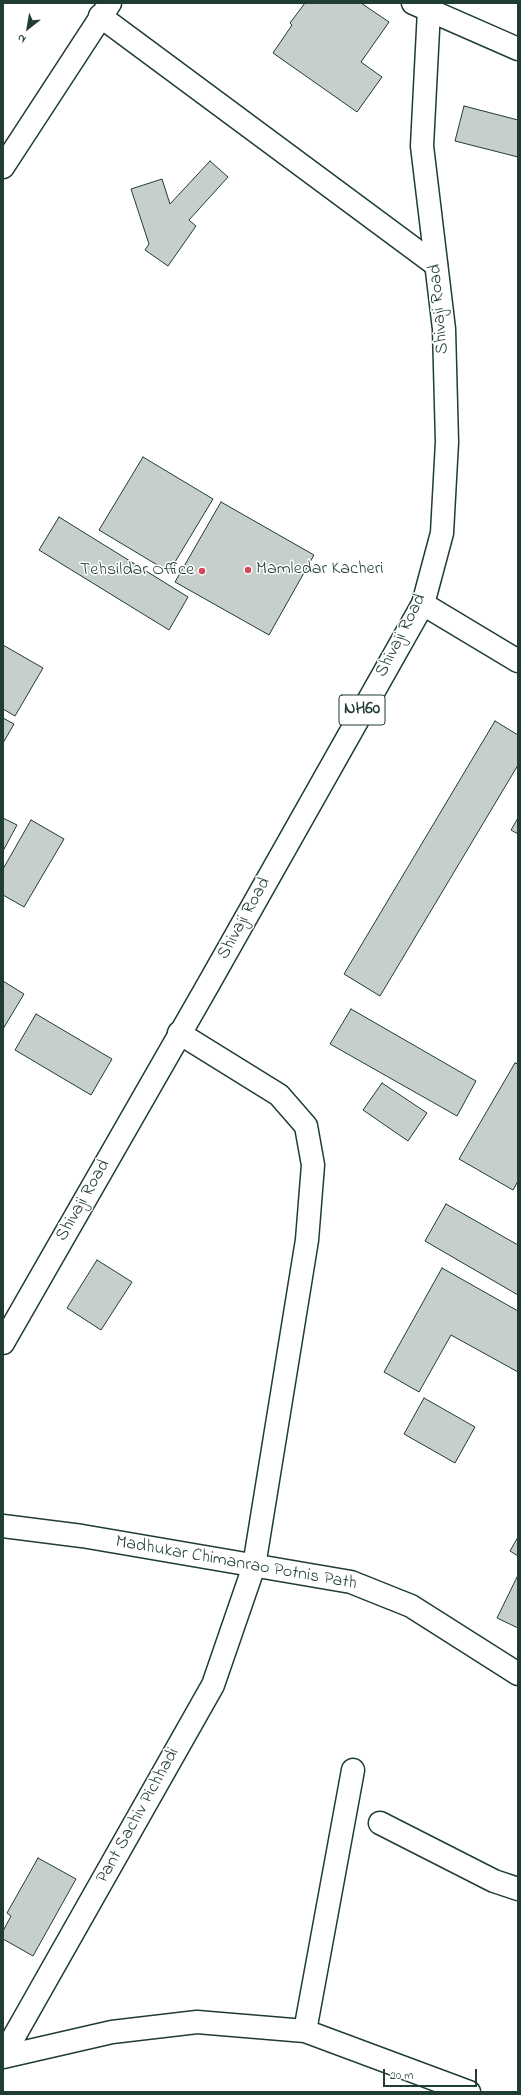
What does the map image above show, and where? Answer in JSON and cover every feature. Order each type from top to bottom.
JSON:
[{"type":"main road","points":[[425,5],[518,49]]},
{"type":"main road","name":"Shivaji Road","points":[[3,1343],[422,604],[442,533],[447,442],[444,330],[422,146],[425,5]]},
{"type":"main road","points":[[3,167],[105,10],[436,265]]},
{"type":"main road","points":[[422,604],[518,661]]},
{"type":"main road","name":"Pant Sachiv Pichhadi","points":[[3,2057],[213,1685],[254,1566],[307,1240],[313,1165],[306,1126],[279,1095],[179,1033]]},
{"type":"main road","name":"Madhukar Chimanrao Potnis Path","points":[[3,1526],[82,1536],[351,1582],[411,1606],[518,1674]]},
{"type":"main road","points":[[304,2031],[353,1770]]},
{"type":"main road","points":[[380,1823],[494,1881],[518,1889]]},
{"type":"main road","points":[[3,2057],[112,2032],[198,2022],[304,2031],[469,2092]]},
{"type":"building","points":[[305,3],[361,3],[389,22],[361,62],[382,77],[357,112],[273,53],[292,25],[290,23]]},
{"type":"building","points":[[464,106],[518,120],[518,157],[455,141]]},
{"type":"building","points":[[210,161],[228,177],[189,220],[196,226],[168,266],[145,250],[149,244],[131,189],[162,179],[170,204]]},
{"type":"building","points":[[143,457],[213,499],[169,572],[99,530]]},
{"type":"building","points":[[221,502],[314,555],[269,635],[175,582]]},
{"type":"building","points":[[59,517],[188,597],[169,630],[39,550]]},
{"type":"building","points":[[3,645],[43,668],[15,716],[3,709]]},
{"type":"building","points":[[3,718],[14,724],[3,743]]},
{"type":"building","points":[[495,721],[518,735],[518,765],[380,996],[344,974]]},
{"type":"building","points":[[3,818],[17,825],[3,851]]},
{"type":"building","points":[[518,818],[518,834],[511,830]]},
{"type":"building","points":[[31,820],[64,839],[24,907],[3,895],[3,869]]},
{"type":"building","points":[[3,981],[24,994],[3,1029]]},
{"type":"building","points":[[351,1009],[476,1081],[457,1116],[330,1044]]},
{"type":"building","points":[[36,1014],[112,1059],[91,1095],[15,1050]]},
{"type":"building","points":[[515,1063],[518,1064],[518,1181],[513,1190],[459,1159]]},
{"type":"building","points":[[382,1083],[427,1113],[408,1141],[363,1110]]},
{"type":"building","points":[[446,1204],[518,1245],[518,1295],[425,1241]]},
{"type":"building","points":[[97,1260],[132,1282],[101,1330],[67,1308]]},
{"type":"building","points":[[442,1268],[518,1311],[518,1372],[451,1335],[419,1392],[384,1372]]},
{"type":"building","points":[[424,1398],[475,1427],[455,1463],[404,1434]]},
{"type":"building","points":[[518,1537],[518,1556],[510,1551]]},
{"type":"building","points":[[518,1575],[518,1628],[497,1618]]},
{"type":"building","points":[[38,1858],[76,1879],[33,1956],[3,1939],[3,1931],[11,1916],[7,1913]]},
{"type":"place","name":"Mamledar Kacheri","points":[[248,570]]},
{"type":"place","name":"Tehsildar Office","points":[[202,571]]}]
